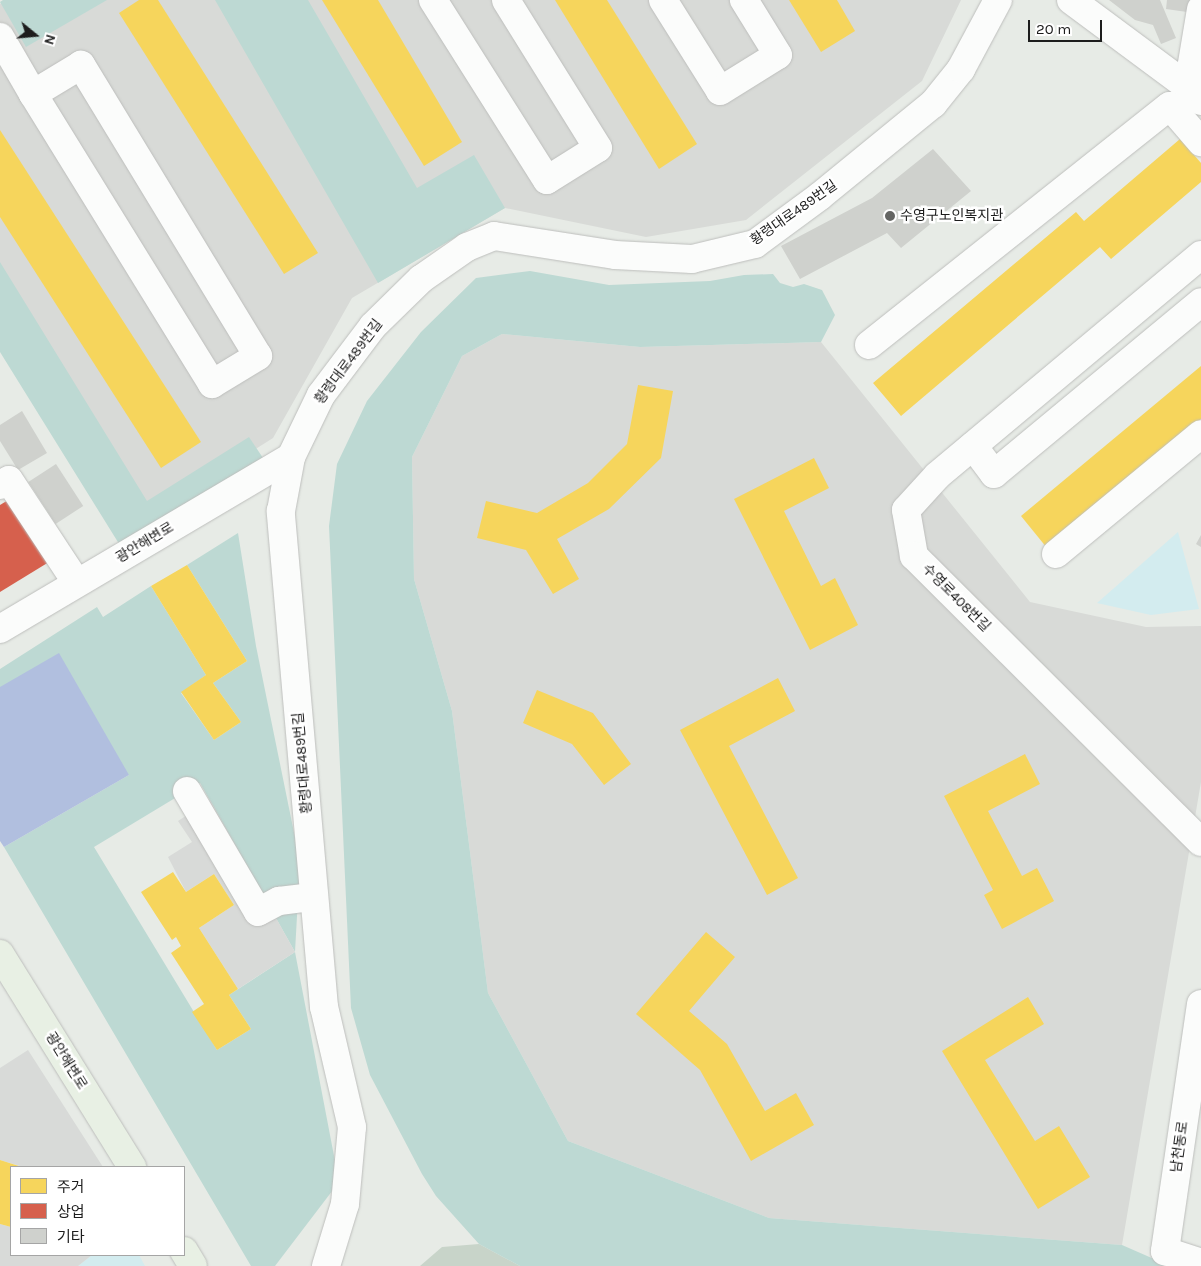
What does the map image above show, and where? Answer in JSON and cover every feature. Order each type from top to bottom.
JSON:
[{"type":"main road","name":"광안해변로","points":[[0,954],[131,1166]]},
{"type":"main road","points":[[185,1253],[193,1266]]},
{"type":"street","points":[[433,0],[547,180],[598,148],[506,0]]},
{"type":"street","points":[[664,0],[720,91],[778,55],[744,0]]},
{"type":"street","name":"황령대로489번길","points":[[326,1266],[345,1204],[352,1127],[324,1007],[313,897],[282,511],[291,457],[321,395],[373,326],[421,279],[467,247],[494,236],[615,255],[692,259],[755,244],[820,196],[933,104],[961,69],[998,0]]},
{"type":"street","points":[[1071,0],[1194,94]]},
{"type":"street","points":[[1194,94],[1201,9]]},
{"type":"street","points":[[0,37],[34,94],[212,384],[258,356],[81,65],[34,94]]},
{"type":"street","points":[[869,345],[1158,127],[1170,106],[1201,142]]},
{"type":"street","name":"수영로408번길","points":[[1201,255],[937,476],[906,510],[914,556],[1201,842]]},
{"type":"street","points":[[973,446],[994,474],[1201,302]]},
{"type":"street","points":[[1056,554],[1201,434]]},
{"type":"street","name":"광안해변로","points":[[0,629],[291,457]]},
{"type":"street","points":[[5,482],[77,583]]},
{"type":"street","points":[[186,791],[258,912],[279,901],[313,897]]},
{"type":"street","name":"남천동로","points":[[1201,1004],[1165,1251],[1201,1263]]},
{"type":"shaded area","points":[[3,0],[107,0],[26,47],[0,2]]},
{"type":"shaded area","points":[[7,0],[961,0],[922,81],[746,220],[646,237],[505,208],[352,298],[273,438],[122,534],[0,340],[0,4]]},
{"type":"shaded area","points":[[215,0],[308,0],[417,188],[474,155],[505,208],[378,283]]},
{"type":"shaded area","points":[[0,262],[147,501],[249,437],[263,458],[121,547],[0,352]]},
{"type":"shaded area","points":[[530,271],[609,285],[710,281],[744,275],[773,274],[780,283],[793,287],[804,284],[822,290],[835,315],[821,342],[640,347],[502,334],[462,356],[412,457],[414,579],[452,711],[488,993],[568,1141],[769,1218],[1122,1245],[1170,1266],[520,1266],[479,1244],[436,1196],[422,1174],[370,1075],[351,1008],[329,526],[337,464],[367,401],[421,332],[476,278]]},
{"type":"shaded area","points":[[502,334],[640,347],[821,342],[1030,602],[1146,627],[1201,626],[1201,782],[1122,1245],[769,1218],[568,1141],[488,993],[452,711],[414,579],[412,457],[462,356]]},
{"type":"shaded area","points":[[1178,532],[1199,609],[1151,615],[1097,603]]},
{"type":"shaded area","points":[[238,533],[256,646],[300,862],[295,952],[339,1182],[275,1266],[251,1266],[4,847],[129,775],[0,687],[0,669],[97,607],[103,617],[151,586],[206,675],[181,693],[214,740],[241,722],[213,683],[247,661],[187,565]],"holes":[[[200,783],[295,952],[229,995],[251,1029],[217,1050],[94,847]]]},
{"type":"shaded area","points":[[59,653],[129,775],[4,847],[0,841],[0,687]]},
{"type":"shaded area","points":[[210,800],[295,952],[238,989],[199,928],[234,905],[214,874],[186,892],[168,857],[192,842],[178,821]]},
{"type":"shaded area","points":[[28,1050],[102,1166],[20,1166],[0,1160],[0,1068]]},
{"type":"shaded area","points":[[0,1224],[10,1227],[10,1256],[91,1256],[78,1266],[0,1266]]},
{"type":"shaded area","points":[[479,1244],[520,1266],[420,1266],[442,1247]]},
{"type":"shaded area","points":[[91,1256],[140,1256],[145,1266],[78,1266]]},
{"type":"building: 주거","points":[[139,0],[158,0],[318,253],[284,274],[119,13]]},
{"type":"building: 주거","points":[[322,0],[378,0],[462,142],[424,166]]},
{"type":"building: 주거","points":[[555,0],[607,0],[697,144],[659,169]]},
{"type":"building: 주거","points":[[789,0],[837,0],[855,31],[821,52]]},
{"type":"building: 주거","points":[[0,130],[201,442],[161,468],[0,217]]},
{"type":"building: 주거","points":[[1180,139],[1201,163],[1201,182],[1111,259],[1100,247],[901,416],[873,383],[1076,212],[1084,221]]},
{"type":"building: 주거","points":[[1201,366],[1201,419],[1047,548],[1021,516]]},
{"type":"building: 주거","points":[[638,385],[673,391],[661,458],[609,509],[557,539],[579,579],[553,594],[526,550],[477,538],[486,501],[537,513],[588,483],[627,444]]},
{"type":"building: 주거","points":[[814,458],[829,488],[784,511],[821,586],[835,578],[858,625],[810,650],[734,499]]},
{"type":"building: 주거","points":[[187,565],[247,661],[213,683],[241,722],[214,740],[181,692],[206,675],[151,586]]},
{"type":"building: 주거","points":[[778,678],[795,711],[729,746],[798,878],[767,895],[680,730]]},
{"type":"building: 주거","points":[[537,690],[593,713],[631,764],[604,785],[572,744],[523,723]]},
{"type":"building: 주거","points":[[1025,754],[1040,784],[988,811],[1022,876],[1037,868],[1054,901],[1002,929],[984,895],[993,890],[944,796]]},
{"type":"building: 주거","points":[[173,872],[186,892],[214,874],[234,905],[199,928],[238,989],[229,995],[251,1029],[217,1050],[192,1012],[204,1004],[171,953],[181,946],[176,937],[172,940],[141,892]]},
{"type":"building: 주거","points":[[706,932],[735,957],[689,1011],[727,1044],[765,1111],[796,1093],[814,1125],[751,1161],[700,1070],[636,1014]]},
{"type":"building: 주거","points":[[1028,997],[1044,1024],[985,1060],[1035,1141],[1059,1126],[1090,1177],[1038,1209],[942,1051]]},
{"type":"building: 주거","points":[[0,1160],[19,1166],[10,1166],[10,1227],[0,1224]]},
{"type":"building: 상업","points":[[10,499],[49,562],[0,592],[0,505]]},
{"type":"building: 기타","points":[[1109,0],[1160,0],[1176,38],[1161,44],[1153,25],[1135,20]]},
{"type":"building: 기타","points":[[1167,0],[1195,0],[1194,13],[1166,9]]},
{"type":"building: 기타","name":"수영구노인복지관","points":[[933,149],[971,191],[901,248],[887,233],[800,279],[781,246],[872,198]]},
{"type":"building: 기타","points":[[22,411],[47,453],[18,470],[0,441],[0,425]]},
{"type":"building: 기타","points":[[56,464],[83,506],[56,524],[28,482]]},
{"type":"building: 기타","points":[[1201,535],[1201,547],[1196,544]]},
{"type":"place","name":"수영구노인복지관","points":[[890,216]]}]
